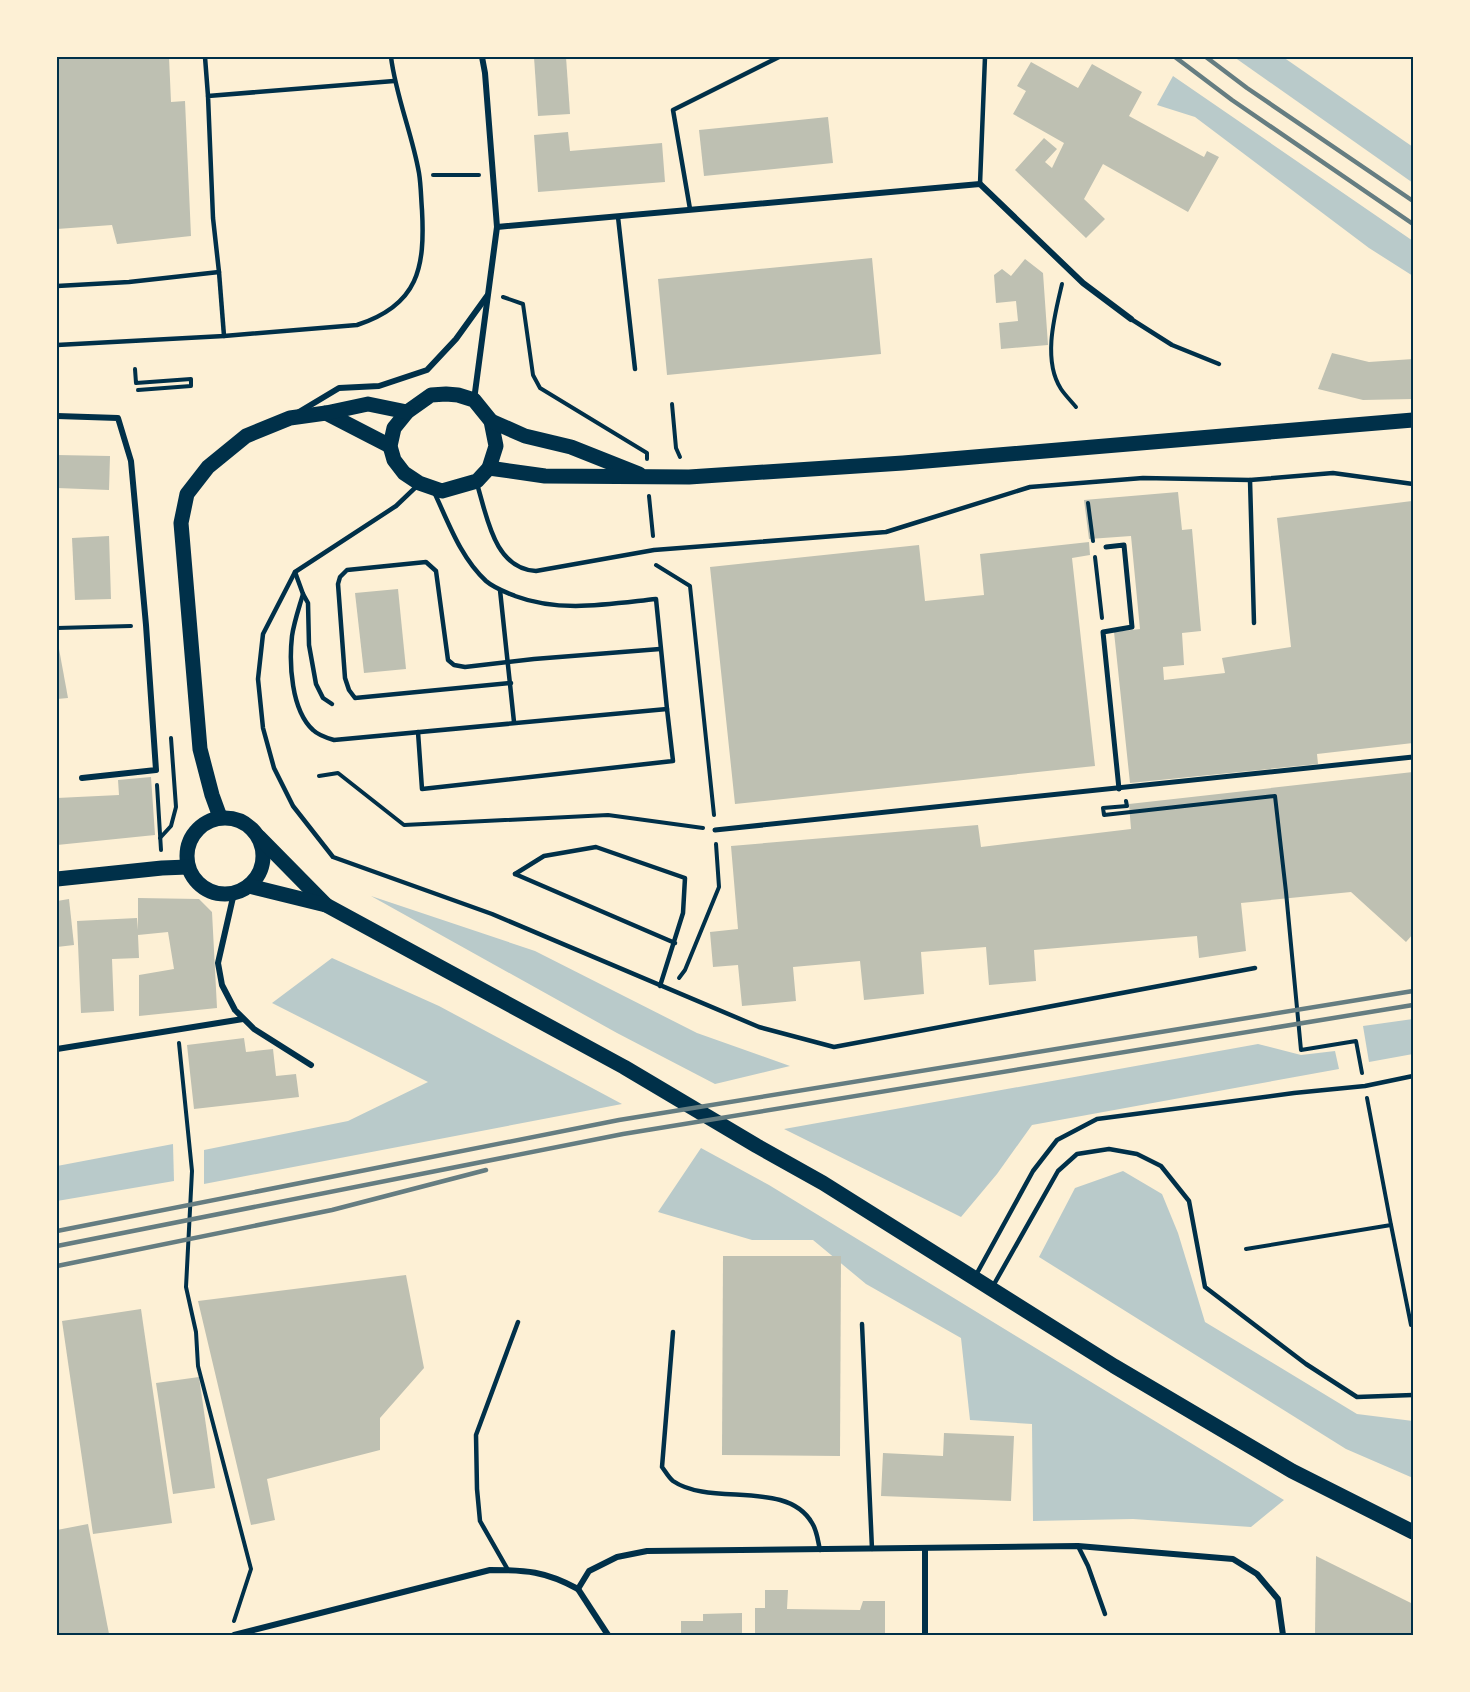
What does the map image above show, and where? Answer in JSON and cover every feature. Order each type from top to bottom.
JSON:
[{"type":"main road","points":[[491,421],[496,446],[489,468],[477,481],[442,491],[425,485],[404,473],[394,460],[390,446],[394,428],[407,412],[431,395],[459,395],[474,400],[491,421],[525,436],[571,447],[647,477]]},
{"type":"main road","points":[[220,817],[200,749],[181,523],[187,494],[208,466],[246,436],[290,418],[368,404],[407,412]]},
{"type":"main road","points":[[326,413],[390,446]]},
{"type":"main road","points":[[489,468],[544,476],[689,477],[903,463],[1413,420]]},
{"type":"main road","points":[[258,836],[263,851],[262,864],[260,871],[249,886],[234,893],[221,894],[208,891],[192,876],[186,854],[188,843],[195,831],[206,822],[220,817],[234,818],[249,826],[326,905]]},
{"type":"main road","points":[[57,879],[188,867]]},
{"type":"main road","points":[[249,886],[326,905],[624,1067],[823,1184],[1114,1366],[1292,1471],[1413,1532]]},
{"type":"street","points":[[474,400],[496,227],[482,57]]},
{"type":"street","points":[[496,227],[980,184],[1083,283],[1131,319]]},
{"type":"street","points":[[290,418],[339,388],[379,386],[428,369],[456,339],[489,293]]},
{"type":"street","points":[[57,416],[118,418],[131,461],[146,625],[156,770],[82,778]]},
{"type":"street","points":[[1106,546],[1124,544],[1132,627],[1103,632],[1122,788]]},
{"type":"street","points":[[715,830],[1413,757]]},
{"type":"street","points":[[234,893],[218,963],[222,985],[235,1010],[254,1029],[311,1065]]},
{"type":"street","points":[[57,1049],[243,1019]]},
{"type":"street","points":[[578,1589],[589,1571],[617,1557],[647,1551],[1078,1546],[1233,1559],[1257,1574],[1278,1599],[1283,1635]]},
{"type":"street","points":[[925,1549],[925,1635]]},
{"type":"street","points":[[234,1635],[490,1570],[523,1570],[555,1576],[578,1589],[608,1635]]},
{"type":"lane","points":[[206,57],[213,218],[224,336]]},
{"type":"lane","points":[[57,345],[224,336],[357,325],[391,310],[405,296],[416,278],[424,242],[420,175],[394,81],[391,57]]},
{"type":"lane","points":[[690,210],[673,110],[779,57]]},
{"type":"lane","points":[[980,184],[985,57]]},
{"type":"lane","points":[[208,96],[394,81]]},
{"type":"lane","points":[[618,217],[635,369]]},
{"type":"lane","points":[[57,286],[129,282],[219,272]]},
{"type":"lane","points":[[1131,319],[1172,345],[1219,363]]},
{"type":"lane","points":[[477,481],[490,528],[498,547],[513,564],[524,571],[536,571],[654,550],[886,532],[1029,487],[1143,478],[1250,480],[1333,473],[1413,484]]},
{"type":"lane","points":[[1250,480],[1254,623]]},
{"type":"lane","points":[[417,732],[422,789],[673,761],[656,599],[576,607],[532,602],[500,590],[486,581],[456,540],[425,485],[295,572],[263,634],[258,679],[263,728],[274,768],[293,806],[333,856],[492,914],[759,1027],[834,1047],[1255,968]]},
{"type":"lane","points":[[511,683],[355,698],[345,678],[338,584],[340,577],[347,570],[426,562],[436,571],[448,660],[454,665],[465,667],[660,649]]},
{"type":"lane","points":[[295,572],[308,603],[309,645],[316,684],[323,698],[332,704]]},
{"type":"lane","points":[[500,590],[514,722]]},
{"type":"lane","points":[[303,594],[292,636],[294,691],[302,716],[314,732],[334,741],[667,709]]},
{"type":"lane","points":[[660,986],[675,943],[683,913],[685,878],[596,848],[544,856],[515,874],[675,943]]},
{"type":"lane","points":[[974,1279],[1033,1171],[1057,1140],[1097,1119],[1365,1086],[1413,1076]]},
{"type":"lane","points":[[991,1290],[1058,1171],[1077,1154],[1109,1149],[1137,1154],[1161,1166],[1189,1201],[1205,1287],[1306,1364],[1357,1397],[1413,1395]]},
{"type":"lane","points":[[508,1570],[480,1521],[476,1435],[518,1322]]},
{"type":"lane","points":[[862,1324],[872,1550]]},
{"type":"lane","points":[[673,1332],[662,1467],[672,1481],[688,1488],[730,1495],[782,1499],[800,1510],[813,1523],[820,1550]]},
{"type":"lane","points":[[1078,1546],[1088,1566],[1105,1614]]},
{"type":"path","points":[[420,175],[493,176]]},
{"type":"path","points":[[1066,267],[1051,330],[1053,367],[1060,388],[1076,407]]},
{"type":"path","points":[[489,293],[523,304],[533,375],[540,388],[648,453],[647,477],[656,566],[690,586],[719,887],[685,970],[670,990]]},
{"type":"path","points":[[135,369],[136,383],[191,379],[191,386],[138,390]]},
{"type":"path","points":[[672,404],[676,448],[689,477]]},
{"type":"path","points":[[1088,503],[1102,617],[1108,616]]},
{"type":"path","points":[[57,628],[146,625]]},
{"type":"path","points":[[156,770],[162,868]]},
{"type":"path","points":[[319,776],[338,773],[404,825],[608,815],[715,830]]},
{"type":"path","points":[[160,838],[171,826],[176,807],[176,785]]},
{"type":"path","points":[[1122,788],[1126,806],[1103,808],[1104,814],[1275,796],[1301,1050],[1356,1041],[1411,1325],[1413,1325]]},
{"type":"path","points":[[178,1030],[192,1171],[186,1287],[196,1332],[198,1366],[251,1569],[233,1624]]},
{"type":"path","points":[[1246,1249],[1391,1225]]},
{"type":"shaded area","points":[[1234,57],[1283,57],[1413,147],[1413,183]]},
{"type":"shaded area","points":[[1173,76],[1413,241],[1413,276],[1369,248],[1195,117],[1157,105]]},
{"type":"shaded area","points":[[371,896],[535,951],[697,1033],[790,1066],[715,1084],[617,1033]]},
{"type":"shaded area","points":[[332,958],[439,1006],[622,1104],[204,1184],[204,1150],[348,1121],[428,1082],[272,1003]]},
{"type":"shaded area","points":[[1413,1019],[1413,1054],[1369,1062],[1363,1026]]},
{"type":"shaded area","points":[[1258,1044],[1301,1055],[1335,1051],[1339,1069],[1032,1125],[997,1174],[961,1217],[784,1129]]},
{"type":"shaded area","points":[[173,1144],[174,1181],[57,1201],[57,1166]]},
{"type":"shaded area","points":[[701,1148],[769,1185],[1284,1500],[1251,1527],[1133,1519],[1033,1521],[1032,1424],[970,1420],[961,1338],[866,1284],[813,1240],[752,1240],[658,1212]]},
{"type":"shaded area","points":[[1123,1171],[1162,1194],[1178,1233],[1205,1322],[1357,1414],[1413,1421],[1413,1478],[1346,1449],[1039,1257],[1075,1188]]},
{"type":"building","points":[[57,57],[169,57],[171,102],[185,101],[191,236],[117,244],[112,225],[57,229]]},
{"type":"building","points":[[534,57],[566,57],[570,114],[538,116]]},
{"type":"building","points":[[1031,62],[1078,88],[1092,64],[1142,92],[1129,116],[1204,157],[1207,151],[1219,157],[1188,212],[1103,164],[1084,199],[1105,219],[1086,238],[1015,170],[1044,138],[1057,149],[1045,162],[1052,168],[1064,143],[1013,114],[1026,91],[1017,86]]},
{"type":"building","points":[[828,117],[833,163],[704,176],[699,130]]},
{"type":"building","points":[[568,132],[570,151],[662,143],[665,182],[538,192],[534,135]]},
{"type":"building","points":[[872,258],[881,354],[667,375],[658,279]]},
{"type":"building","points":[[1025,259],[1043,273],[1048,345],[1001,349],[999,323],[1018,321],[1016,301],[996,303],[994,275],[1002,269],[1011,276]]},
{"type":"building","points":[[1332,353],[1369,362],[1413,359],[1413,399],[1363,400],[1318,389]]},
{"type":"building","points":[[57,455],[110,456],[109,490],[57,488]]},
{"type":"building","points":[[1178,492],[1182,530],[1192,529],[1201,631],[1182,633],[1184,665],[1163,667],[1164,680],[1225,673],[1222,658],[1291,647],[1277,518],[1412,501],[1413,743],[1317,754],[1318,764],[1130,783],[1114,632],[1140,629],[1131,536],[1089,539],[1084,500]]},
{"type":"building","points":[[109,536],[111,599],[75,600],[72,538]]},
{"type":"building","points":[[1089,542],[1090,555],[1072,558],[1095,766],[735,804],[710,567],[919,545],[925,601],[984,595],[980,554]]},
{"type":"building","points":[[398,589],[406,669],[364,673],[355,593]]},
{"type":"building","points":[[57,638],[68,698],[57,699]]},
{"type":"building","points":[[1413,772],[1413,934],[1406,942],[1351,892],[1241,903],[1246,951],[1199,958],[1197,936],[1034,950],[1036,981],[989,985],[986,947],[921,952],[924,994],[864,1000],[860,961],[793,967],[796,1001],[742,1006],[738,965],[713,967],[710,932],[738,929],[731,846],[978,825],[981,847],[1131,829],[1129,804]]},
{"type":"building","points":[[151,777],[155,835],[57,845],[57,798],[119,795],[118,780]]},
{"type":"building","points":[[138,898],[199,899],[212,912],[217,1008],[139,1016],[139,975],[174,969],[168,932],[138,935],[139,958],[112,959],[114,1011],[81,1013],[77,921],[137,918],[138,930]]},
{"type":"building","points":[[69,899],[74,945],[57,947],[57,901]]},
{"type":"building","points":[[244,1038],[246,1052],[273,1049],[276,1076],[296,1074],[299,1097],[194,1109],[187,1045]]},
{"type":"building","points":[[723,1256],[841,1256],[840,1456],[722,1455]]},
{"type":"building","points":[[406,1275],[424,1368],[380,1418],[380,1450],[267,1479],[275,1520],[251,1525],[198,1301]]},
{"type":"building","points":[[141,1309],[172,1523],[93,1534],[62,1321]]},
{"type":"building","points":[[199,1377],[215,1488],[173,1494],[156,1383]]},
{"type":"building","points":[[944,1433],[1014,1436],[1011,1501],[881,1496],[883,1453],[943,1456]]},
{"type":"building","points":[[88,1524],[109,1634],[57,1635],[57,1530]]},
{"type":"building","points":[[1316,1556],[1413,1604],[1413,1635],[1315,1635]]},
{"type":"building","points":[[765,1590],[788,1590],[787,1609],[860,1610],[863,1601],[885,1601],[885,1635],[755,1635],[755,1608],[765,1608]]},
{"type":"building","points":[[742,1613],[742,1635],[681,1635],[681,1621],[703,1621],[703,1614]]},
{"type":"railway","points":[[1175,57],[1232,100],[1413,224]]},
{"type":"railway","points":[[1206,57],[1247,88],[1413,201]]},
{"type":"railway","points":[[57,1231],[619,1120],[1413,991]]},
{"type":"railway","points":[[57,1246],[623,1134],[1413,1005]]},
{"type":"railway","points":[[57,1266],[332,1210],[486,1170]]}]
